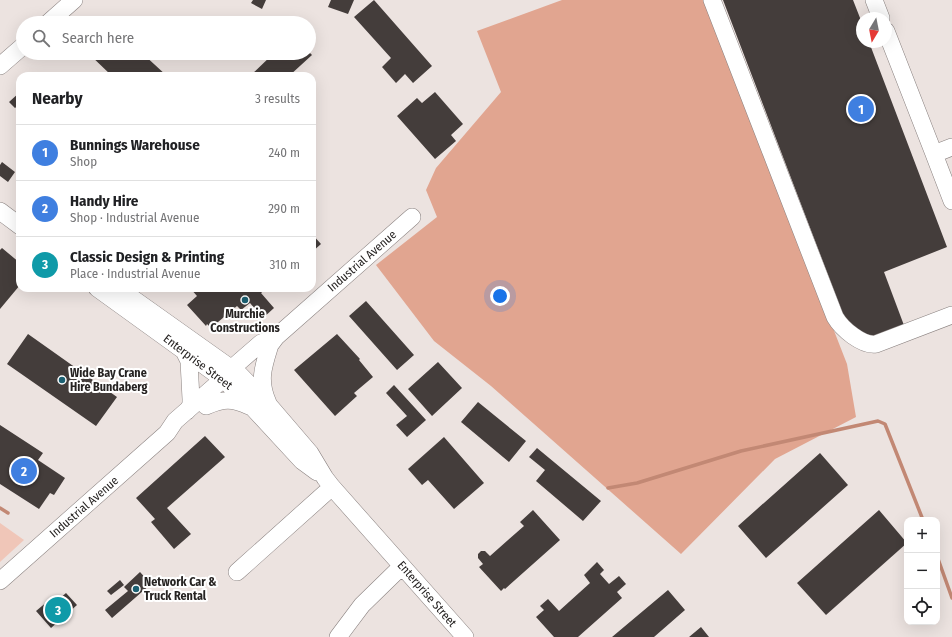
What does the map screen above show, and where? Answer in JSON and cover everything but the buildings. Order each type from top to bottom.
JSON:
[{"type":"street","points":[[56,16],[74,0]]},
{"type":"street","points":[[712,0],[835,317],[839,323],[863,342],[870,345],[952,315]]},
{"type":"street","points":[[874,0],[879,12]]},
{"type":"street","points":[[892,46],[952,201]]},
{"type":"street","points":[[0,66],[16,52]]},
{"type":"street","points":[[934,154],[952,147]]},
{"type":"street","points":[[0,211],[16,223]]},
{"type":"street","name":"Industrial Avenue","points":[[167,433],[182,427],[206,406],[261,343],[273,341],[412,216]]},
{"type":"street","name":"Enterprise Street","points":[[103,292],[184,351],[231,377]]},
{"type":"street","name":"Enterprise Street","points":[[123,292],[231,377],[310,454],[328,482],[465,637]]},
{"type":"street","points":[[206,406],[220,400],[228,400],[261,406],[263,393],[262,369],[273,341]]},
{"type":"street","points":[[184,351],[189,361],[192,400],[187,411]]},
{"type":"street","name":"Industrial Avenue","points":[[0,581],[167,433],[175,421],[231,377]]},
{"type":"street","points":[[237,572],[328,482]]},
{"type":"street","points":[[338,637],[362,605],[402,566]]},
{"type":"shaded area","points":[[562,0],[705,0],[847,364],[856,417],[775,459],[681,554],[491,386],[434,341],[376,265],[437,217],[426,190],[436,168],[501,92],[477,31]]},
{"type":"shaded area","points":[[0,523],[24,540],[0,562]]},
{"type":"waterway","points":[[608,488],[637,483],[741,451],[878,421],[885,424],[922,517]]},
{"type":"waterway","points":[[0,508],[8,513]]},
{"type":"waterway","points":[[940,564],[952,598]]},
{"type":"place","name":"Bunnings Warehouse","points":[[861,109]]},
{"type":"place","name":"Murchie Constructions","points":[[245,300]]},
{"type":"place","name":"Wide Bay Crane Hire Bundaberg","points":[[62,380]]},
{"type":"place","name":"Handy Hire","points":[[24,471]]},
{"type":"place","name":"Network Car & Truck Rental","points":[[136,589]]},
{"type":"place","name":"Classic Design & Printing","points":[[58,610]]}]
